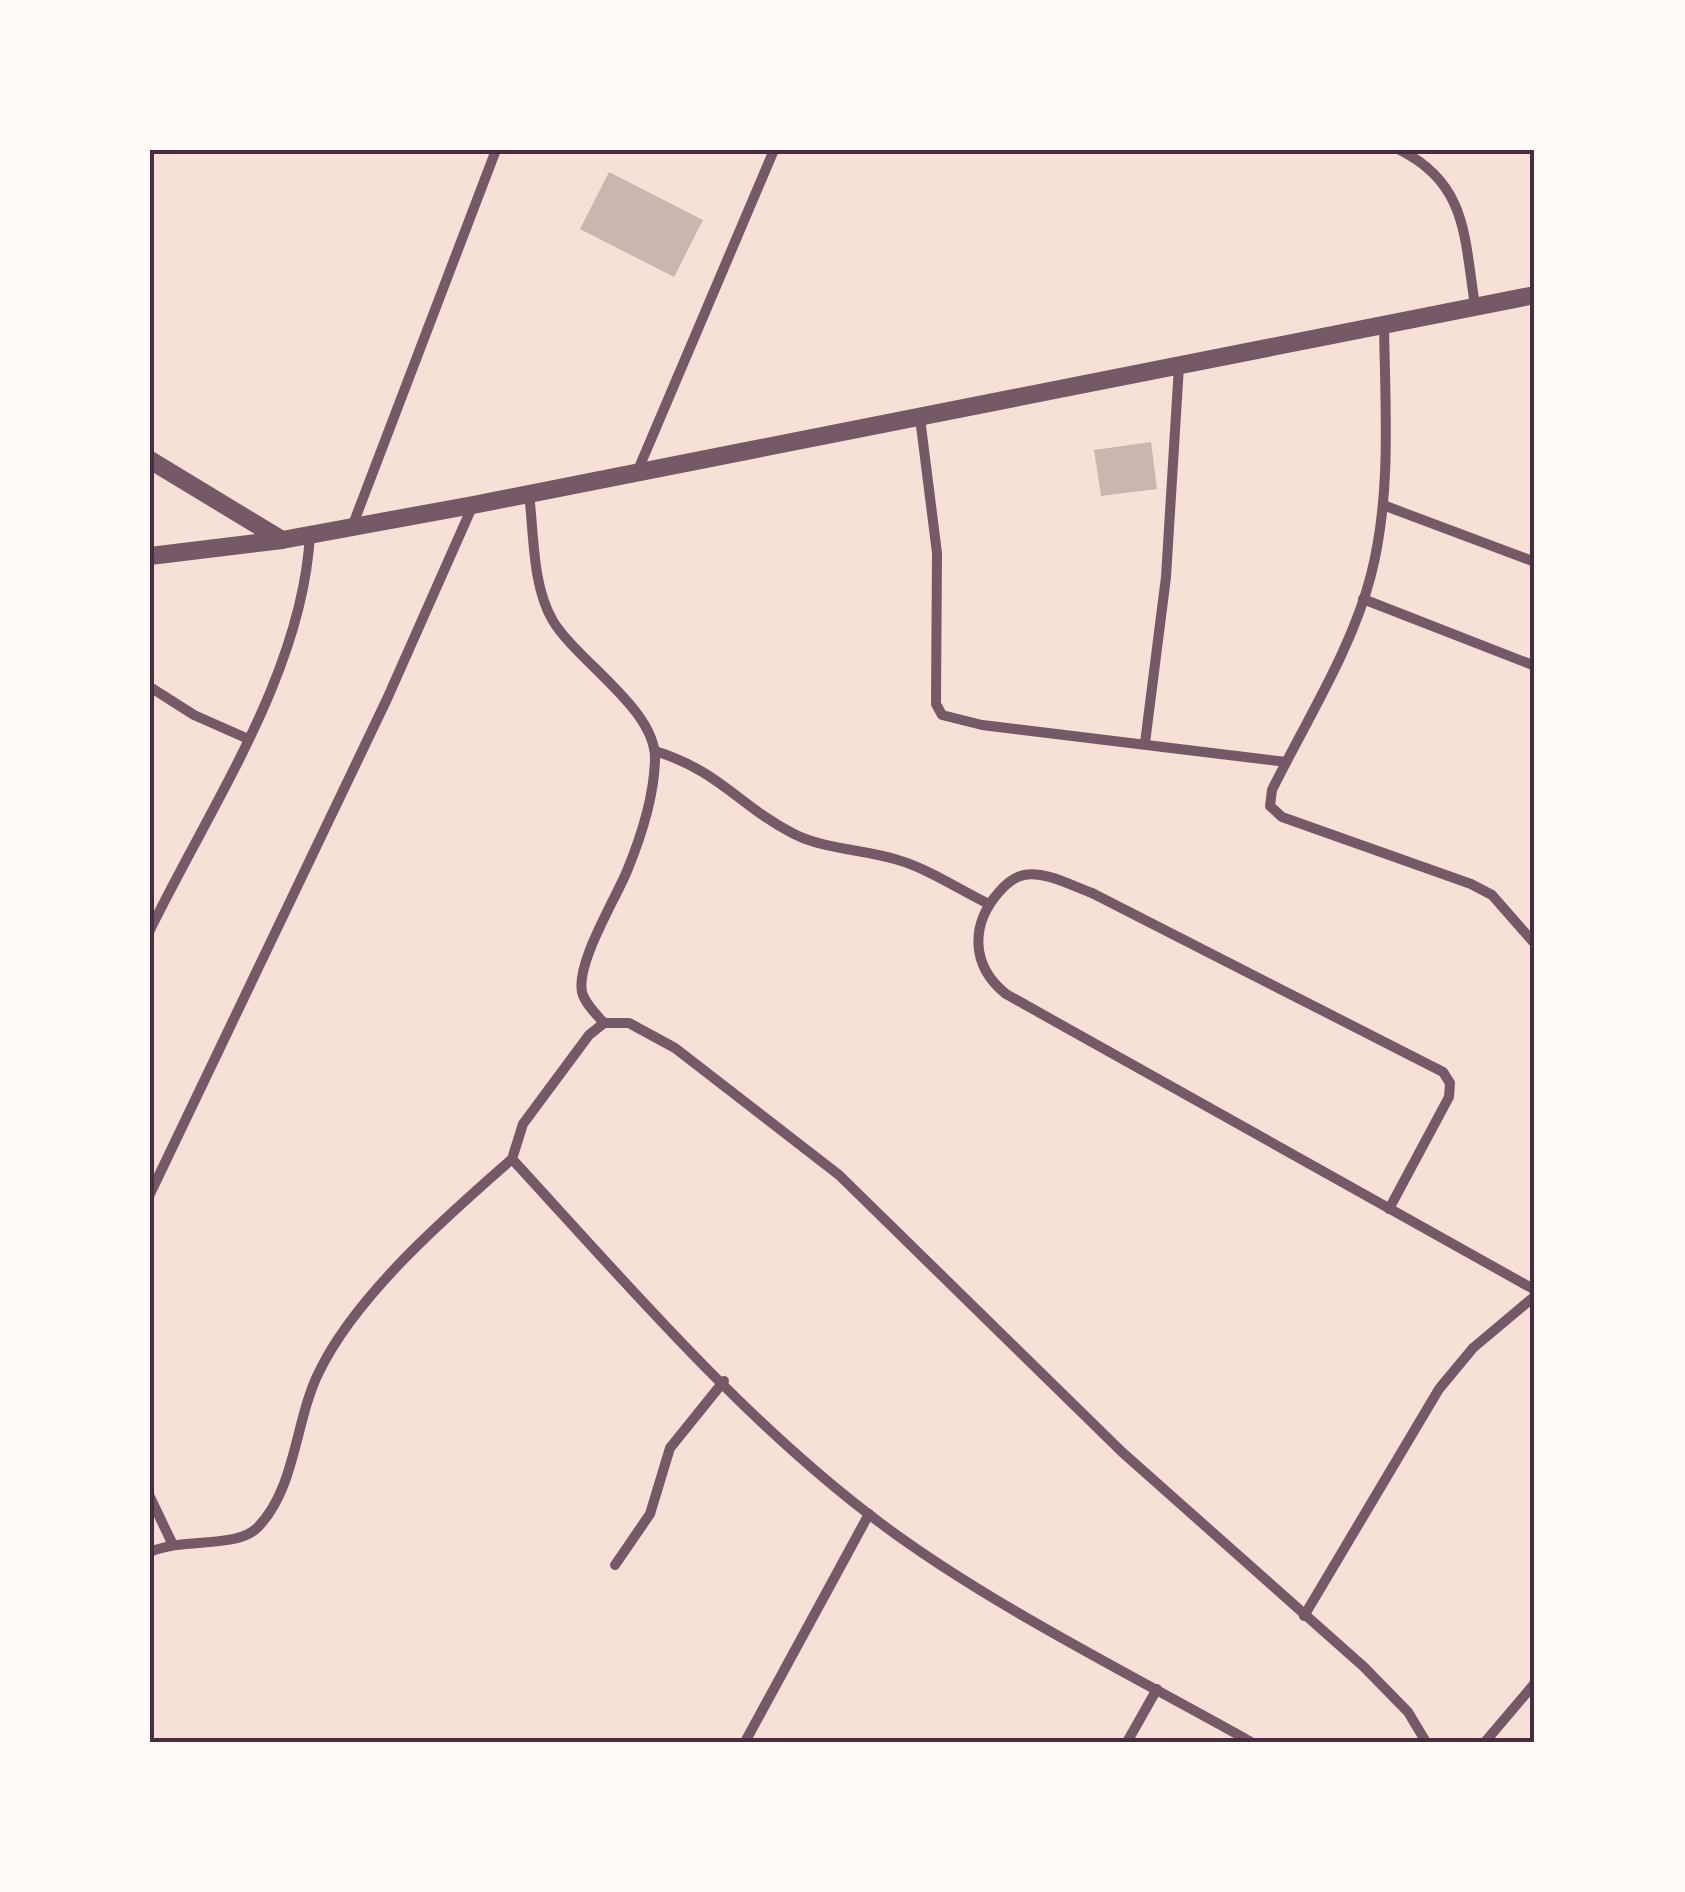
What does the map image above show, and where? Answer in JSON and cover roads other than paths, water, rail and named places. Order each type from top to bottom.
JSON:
[{"type":"street","points":[[352,527],[496,150]]},
{"type":"street","points":[[638,470],[774,150]]},
{"type":"street","points":[[1400,150],[1423,162],[1458,203],[1475,305]]},
{"type":"street","points":[[150,556],[352,527],[1535,295]]},
{"type":"street","points":[[1384,323],[1383,505],[1362,599],[1272,790],[1270,806],[1282,817],[1471,884],[1492,896],[1535,944]]},
{"type":"street","points":[[1145,743],[1166,577],[1179,366]]},
{"type":"street","points":[[920,418],[936,553],[936,704],[942,715],[982,724],[1286,762]]},
{"type":"street","points":[[150,460],[282,540]]},
{"type":"street","points":[[529,493],[542,596],[552,618],[626,701],[656,751],[655,778],[636,846],[583,970],[582,994],[604,1023]]},
{"type":"street","points":[[150,1194],[387,699],[473,504]]},
{"type":"street","points":[[1383,505],[1535,562]]},
{"type":"street","points":[[150,930],[282,667],[308,581],[310,534]]},
{"type":"street","points":[[1362,599],[1535,666]]},
{"type":"street","points":[[150,687],[194,715],[246,738]]},
{"type":"street","points":[[656,751],[690,762],[717,777],[794,834],[819,844],[903,861],[989,904]]},
{"type":"street","points":[[1304,1616],[1439,1390],[1473,1348],[1535,1293],[1006,994],[992,983],[977,950],[989,904],[1008,883],[1024,875],[1078,888],[1443,1072],[1450,1083],[1449,1096],[1389,1209]]},
{"type":"street","points":[[150,1552],[172,1542],[240,1540],[257,1528],[275,1504],[301,1414],[343,1332],[438,1224],[512,1159],[523,1124],[589,1035],[604,1023],[629,1023],[675,1048],[839,1175],[1122,1452],[1364,1667],[1408,1712],[1426,1742]]},
{"type":"street","points":[[512,1159],[724,1380],[808,1463],[869,1514],[960,1576],[1251,1742]]},
{"type":"street","points":[[616,1566],[650,1514],[670,1448],[724,1380]]},
{"type":"street","points":[[150,1497],[172,1542]]},
{"type":"street","points":[[744,1742],[869,1514]]},
{"type":"street","points":[[1485,1742],[1535,1683]]},
{"type":"street","points":[[1127,1742],[1157,1688]]}]
